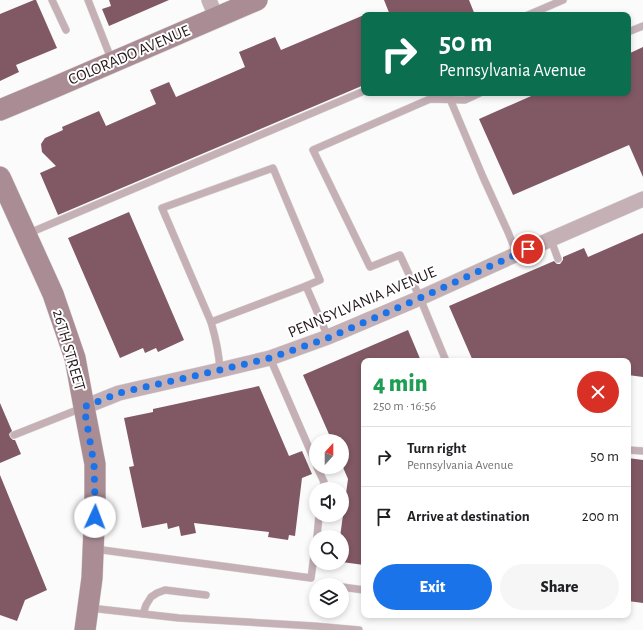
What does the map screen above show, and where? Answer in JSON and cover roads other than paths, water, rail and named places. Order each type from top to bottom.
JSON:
[{"type":"main road","name":"COLORADO AVENUE","points":[[0,110],[112,63],[212,9],[257,0]]},
{"type":"main road","name":"26TH STREET","points":[[0,177],[60,315],[74,358],[84,407],[94,464],[95,502],[92,578],[85,630]]},
{"type":"street","name":"PENNSYLVANIA AVENUE","points":[[84,407],[119,393],[270,358],[328,338],[643,199]]},
{"type":"lane","points":[[52,0],[66,30]]},
{"type":"lane","points":[[88,0],[112,63]]},
{"type":"lane","points":[[535,12],[563,0]]},
{"type":"lane","points":[[631,31],[643,26]]},
{"type":"lane","points":[[25,234],[361,92]]},
{"type":"lane","points":[[445,358],[420,298],[400,255],[370,267],[313,150],[430,99],[465,100],[474,96]]},
{"type":"lane","points":[[450,99],[482,177],[517,254]]},
{"type":"lane","points":[[210,322],[320,280],[273,168],[162,208],[210,322],[219,352],[220,370]]},
{"type":"lane","points":[[550,240],[558,259]]},
{"type":"lane","points":[[306,286],[328,338]]},
{"type":"lane","points":[[270,358],[309,448]]},
{"type":"lane","points":[[14,435],[84,407]]},
{"type":"lane","points":[[631,450],[643,451]]},
{"type":"lane","points":[[93,548],[311,578],[312,570]]},
{"type":"lane","points":[[349,588],[361,590]]},
{"type":"lane","points":[[143,614],[151,597],[156,593],[165,590],[206,595]]},
{"type":"lane","points":[[88,608],[179,618],[359,630]]}]
